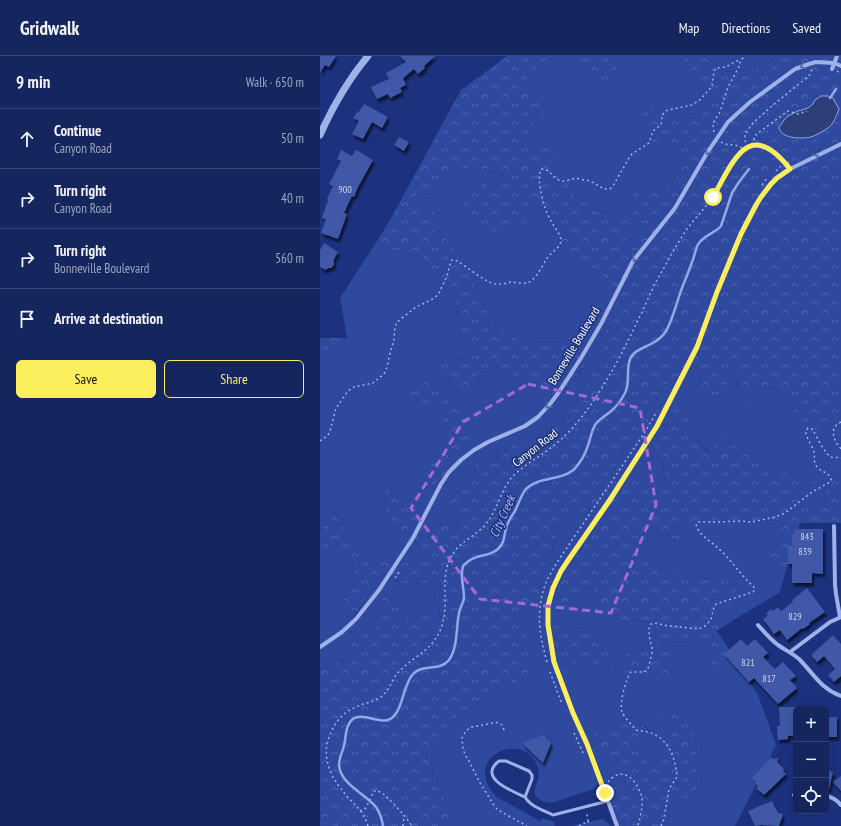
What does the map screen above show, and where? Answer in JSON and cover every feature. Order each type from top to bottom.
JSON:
[{"type":"street","points":[[320,135],[336,101],[368,56]]},
{"type":"street","points":[[832,69],[837,56]]},
{"type":"street","name":"Bonneville Boulevard","points":[[320,648],[342,632],[379,590],[413,538],[441,484],[449,472],[474,450],[488,442],[525,426],[538,417],[550,404],[581,358],[601,324],[633,261],[675,208],[707,152],[728,122],[750,102],[802,66],[816,62],[834,63],[841,66]]},
{"type":"street","points":[[617,826],[587,744],[573,713],[554,662],[548,625],[548,606],[553,588],[565,565],[610,500],[657,426],[697,347],[717,292],[741,234],[761,197],[777,178],[790,169],[841,144]]},
{"type":"street","points":[[790,652],[830,622],[841,617],[835,590],[834,526]]},
{"type":"street","points":[[758,625],[776,643],[798,659],[825,688],[841,696]]},
{"type":"street","points":[[829,797],[841,804]]},
{"type":"lane","points":[[525,797],[532,779],[531,773],[506,761],[499,761],[495,764],[492,769],[494,779],[500,785],[525,797],[532,804],[553,815],[608,801]]},
{"type":"path","points":[[320,441],[328,435],[336,408],[348,391],[354,387],[373,384],[384,374],[394,340],[397,322],[416,306],[431,300],[438,295],[447,276],[452,260],[457,261],[487,281],[496,284],[510,282],[527,283],[541,269],[549,255],[559,245],[561,240],[549,218],[546,208],[539,180],[541,169],[548,170],[562,181],[578,178],[591,182],[605,190],[610,190],[632,154],[649,143],[653,131],[661,126],[662,114],[665,111],[692,105],[699,101],[712,86],[714,71],[716,68],[726,67],[736,61],[740,61],[745,56]]},
{"type":"path","points":[[715,134],[713,123],[721,109],[728,87],[740,65],[740,61]]},
{"type":"path","points":[[832,69],[841,74]]},
{"type":"path","points":[[747,147],[745,140],[746,134],[750,127],[766,111],[809,76],[811,72]]},
{"type":"path","points":[[790,169],[778,155],[769,148],[754,145],[754,138],[758,133],[788,111],[798,114],[807,111]]},
{"type":"path","points":[[720,142],[725,145],[735,145],[744,150]]},
{"type":"path","name":"Canyon Road","points":[[368,826],[360,811],[338,785],[328,764],[326,755],[327,744],[335,724],[352,708],[373,701],[381,696],[389,689],[392,682],[401,670],[426,650],[436,639],[445,617],[445,571],[448,561],[460,545],[486,523],[495,509],[504,488],[513,476],[521,469],[542,456],[561,440],[593,401],[610,376],[626,346],[655,283],[672,253],[688,229],[713,197],[737,155],[747,147],[754,145]]},
{"type":"path","points":[[841,422],[836,425],[833,430],[835,441],[841,449]]},
{"type":"path","points":[[661,826],[664,819],[669,789],[676,777],[674,760],[672,752],[661,738],[648,732],[636,730],[622,712],[621,706],[627,680],[631,672],[644,672],[650,666],[652,647],[649,629],[651,624],[655,623],[668,626],[702,628],[711,619],[716,604],[753,592],[755,589],[728,557],[700,533],[696,524],[700,522],[752,522],[775,517],[783,514],[807,496],[830,482],[831,479],[829,475],[819,469],[815,463],[814,452],[806,434],[808,428],[813,430],[829,456],[841,458]]},
{"type":"path","points":[[392,582],[400,570]]},
{"type":"path","points":[[504,730],[501,724],[493,722],[470,728],[462,738],[463,748],[480,783],[495,807],[528,826]]},
{"type":"path","points":[[605,785],[614,776],[620,774],[626,775],[634,782],[642,797],[638,826]]},
{"type":"path","points":[[360,811],[365,809],[372,794],[376,791],[383,794],[412,826]]},
{"type":"path","points":[[588,814],[589,826]]},
{"type":"path","points":[[403,826],[404,816]]},
{"type":"path","points":[[579,826],[588,821]]},
{"type":"highlighted area","points":[[528,384],[640,408],[656,505],[611,613],[480,599],[411,508],[463,422]]},
{"type":"green space","points":[[507,56],[549,56],[549,58],[528,75],[518,89],[547,97],[542,119],[528,113],[538,130],[522,140],[553,147],[553,167],[574,179],[574,195],[599,212],[624,215],[631,230],[625,242],[652,231],[633,216],[634,186],[659,193],[680,173],[689,155],[654,142],[642,115],[649,101],[663,113],[697,119],[717,95],[697,86],[686,60],[676,56],[704,56],[726,72],[764,68],[777,56],[841,56],[841,430],[829,416],[820,433],[799,433],[799,416],[775,387],[755,385],[751,402],[740,395],[737,375],[724,366],[727,387],[713,400],[701,386],[697,364],[675,380],[660,388],[649,422],[668,427],[674,407],[690,412],[689,431],[709,453],[723,437],[764,467],[817,482],[800,489],[801,507],[824,507],[826,483],[838,463],[841,466],[841,523],[800,523],[785,573],[761,551],[780,538],[781,520],[676,522],[684,547],[667,534],[644,532],[641,548],[659,568],[693,579],[718,578],[738,587],[731,599],[712,600],[712,616],[732,621],[717,631],[739,665],[702,667],[715,650],[689,642],[671,643],[671,679],[630,673],[620,669],[622,655],[656,648],[655,623],[634,620],[615,624],[595,607],[595,590],[581,588],[581,617],[564,617],[561,603],[561,578],[584,546],[587,525],[617,513],[610,506],[584,511],[561,522],[551,553],[541,575],[541,601],[521,610],[516,622],[533,644],[527,675],[484,699],[449,722],[440,751],[431,753],[433,783],[448,802],[448,823],[445,826],[334,826],[331,822],[320,816],[320,669],[349,657],[353,630],[374,630],[384,597],[409,604],[397,627],[416,610],[434,622],[424,641],[444,633],[438,606],[441,582],[410,584],[401,583],[384,575],[371,590],[352,620],[336,609],[357,584],[351,555],[323,549],[323,526],[335,513],[359,550],[386,562],[410,563],[423,554],[409,533],[386,525],[385,484],[414,503],[438,524],[460,521],[447,501],[473,481],[476,460],[497,461],[512,442],[534,439],[568,419],[578,397],[592,374],[605,365],[601,338],[615,318],[600,307],[623,301],[597,270],[562,254],[556,221],[540,204],[525,209],[525,229],[486,232],[461,214],[468,190],[485,181],[490,199],[502,173],[482,169],[450,169],[435,193],[414,196],[414,210],[435,212],[431,228],[450,242],[467,266],[490,319],[520,341],[572,342],[590,358],[559,396],[532,387],[499,367],[476,369],[476,392],[459,393],[447,376],[430,373],[441,355],[464,360],[480,354],[458,339],[460,323],[456,304],[423,258],[375,244],[389,222],[461,90]],"holes":[[[821,96],[831,97],[837,105],[834,121],[829,126],[817,134],[804,138],[790,136],[783,133],[785,119],[798,111],[808,108]],[[651,439],[660,456],[666,477],[659,505],[652,485],[637,476],[611,475],[626,445]]]},
{"type":"green space","points":[[549,56],[571,56],[572,60],[605,56],[676,56],[686,60],[697,86],[718,94],[697,119],[662,113],[649,101],[689,155],[680,173],[659,193],[652,231],[625,242],[624,215],[599,212],[574,195],[574,179],[553,167],[521,140],[528,113],[517,89],[528,75],[549,58]]},
{"type":"green space","points":[[571,56],[605,56],[617,68],[608,85],[572,60]]},
{"type":"green space","points":[[704,56],[777,56],[764,68],[726,72]]},
{"type":"green space","points":[[450,169],[482,169],[502,173],[490,199],[468,190],[525,229],[525,209],[540,204],[556,221],[562,254],[597,270],[623,301],[601,307],[615,318],[601,338],[605,365],[592,374],[578,397],[568,419],[534,439],[512,442],[497,461],[476,460],[473,481],[447,501],[461,521],[438,524],[414,503],[385,484],[386,525],[409,533],[423,554],[410,563],[386,562],[359,550],[335,513],[323,526],[351,555],[357,584],[336,609],[353,620],[371,590],[384,575],[401,583],[410,584],[441,582],[438,606],[444,633],[423,641],[396,628],[374,631],[349,657],[320,669],[320,365],[324,364],[347,338],[340,298],[375,244],[423,258],[456,304],[460,323],[458,339],[480,354],[464,360],[441,355],[430,373],[447,376],[459,393],[476,369],[499,367],[532,387],[559,396],[590,359],[572,342],[520,341],[490,319],[467,266],[450,242],[431,228],[414,210],[414,196],[435,193]],"holes":[[[438,404],[475,434],[424,464],[450,446],[457,438],[438,413]]]},
{"type":"green space","points":[[320,338],[347,338],[324,364],[320,365]]},
{"type":"green space","points":[[697,364],[701,386],[724,366],[737,375],[740,395],[751,402],[755,385],[775,387],[799,416],[828,415],[841,430],[841,466],[838,464],[826,483],[824,507],[801,507],[800,489],[816,482],[764,467],[723,437],[710,453],[689,431],[649,422],[660,388],[675,380]]},
{"type":"green space","points":[[424,382],[442,389],[461,410],[475,434],[463,460],[431,486],[424,464],[450,446],[457,438],[438,413],[438,404],[415,404],[409,394]]},
{"type":"green space","points":[[651,438],[660,456],[666,477],[659,506],[611,475],[626,445]]},
{"type":"green space","points":[[610,506],[618,513],[587,525],[584,546],[561,578],[581,588],[595,590],[615,624],[634,620],[655,623],[656,648],[642,651],[657,676],[671,678],[671,643],[689,642],[715,650],[739,665],[758,695],[776,745],[735,826],[662,826],[662,822],[674,798],[695,799],[698,767],[694,720],[654,719],[674,728],[665,746],[649,764],[634,748],[652,733],[638,720],[627,779],[620,785],[603,787],[600,780],[594,789],[551,803],[542,801],[535,795],[539,774],[537,765],[528,753],[522,750],[507,749],[499,752],[488,761],[485,772],[487,783],[497,797],[540,821],[542,818],[553,821],[555,826],[445,826],[448,823],[448,802],[433,783],[431,753],[440,750],[449,722],[484,699],[533,644],[515,622],[521,610],[541,601],[541,575],[551,553],[561,522],[584,511]],"holes":[[[554,624],[572,631],[587,632],[611,641],[609,672],[590,661],[559,666]]]},
{"type":"green space","points":[[782,520],[780,538],[761,551],[785,573],[780,592],[732,621],[712,616],[712,600],[731,599],[738,587],[718,578],[693,579],[659,568],[641,548],[644,532],[667,534],[683,546],[676,522]]},
{"type":"green space","points":[[554,624],[572,631],[587,632],[611,641],[609,672],[590,661],[559,666],[546,651]]},
{"type":"green space","points":[[669,713],[694,720],[698,767],[695,799],[674,798],[662,821],[662,826],[626,826],[608,801],[603,787],[620,785],[627,779],[600,755],[594,735],[610,726],[638,720],[652,734],[634,748],[649,764],[665,746],[674,728],[654,719]]},
{"type":"green space","points":[[608,801],[626,826],[617,826]]},
{"type":"green space","points":[[320,816],[331,822],[334,826],[320,826]]},
{"type":"green space","points":[[603,819],[611,826],[571,826]]},
{"type":"shaded area","points":[[821,96],[833,98],[839,109],[836,117],[828,128],[811,137],[802,138],[787,136],[780,131],[779,127],[788,116],[808,108]]},
{"type":"building","points":[[320,56],[336,56],[329,67],[325,65],[320,73]]},
{"type":"building","points":[[400,56],[435,56],[418,74],[414,69],[403,78],[406,85],[400,88],[402,92],[390,98],[388,94],[377,99],[371,87],[389,79],[386,73],[406,62]]},
{"type":"building","points":[[364,104],[388,117],[382,128],[372,122],[363,139],[352,134],[359,121],[353,118]]},
{"type":"building","points":[[399,137],[409,142],[404,151],[394,145]]},
{"type":"building","points":[[341,150],[352,156],[356,150],[373,160],[344,213],[347,214],[338,239],[321,233],[326,219],[322,218],[328,200],[327,199],[333,186],[329,184],[341,161],[337,159]]},
{"type":"building","points":[[324,243],[338,252],[334,259],[334,265],[326,270],[320,267],[320,250]]},
{"type":"building","points":[[823,529],[823,574],[812,573],[812,583],[792,583],[792,564],[788,564],[788,546],[792,546],[793,534],[794,530]]},
{"type":"building","points":[[807,588],[825,612],[787,640],[780,630],[774,634],[763,619],[768,615],[766,613],[772,609],[773,611],[778,607],[781,611],[793,602],[792,600]]},
{"type":"building","points":[[833,635],[841,644],[841,676],[834,682],[828,675],[835,669],[824,656],[817,662],[811,655]]},
{"type":"building","points":[[741,639],[747,646],[755,639],[768,653],[763,657],[775,669],[783,662],[796,676],[790,680],[797,688],[778,704],[754,678],[749,682],[724,654]]},
{"type":"building","points":[[779,707],[793,707],[793,736],[788,736],[788,739],[778,740],[777,726],[780,726]]},
{"type":"building","points":[[829,717],[837,717],[837,737],[829,737]]},
{"type":"building","points":[[543,735],[551,743],[543,763],[522,743]]},
{"type":"building","points":[[771,757],[773,759],[778,758],[777,762],[784,769],[783,771],[786,774],[764,795],[756,788],[758,786],[752,778]]},
{"type":"building","points":[[829,771],[833,772],[829,790]]},
{"type":"building","points":[[841,776],[841,791],[833,782]]},
{"type":"building","points":[[772,801],[778,813],[783,814],[779,826],[755,826],[748,811]]},
{"type":"waterway","name":"City Creek","points":[[830,98],[836,89]]},
{"type":"waterway","name":"City Creek","points":[[383,826],[381,816],[376,807],[354,788],[340,772],[339,765],[346,731],[351,720],[366,717],[383,721],[393,717],[400,706],[409,679],[413,674],[422,669],[441,666],[449,660],[454,649],[459,613],[464,599],[462,576],[464,565],[473,558],[489,554],[498,549],[503,542],[508,522],[526,489],[538,482],[566,474],[572,471],[578,464],[583,457],[595,425],[614,408],[621,400],[627,389],[628,366],[631,357],[638,350],[658,340],[666,331],[673,316],[698,245],[701,240],[721,226],[732,193],[749,169]]},
{"type":"route","points":[[605,793],[554,662],[548,625],[548,606],[553,588],[561,571],[610,500],[657,426],[697,347],[717,292],[741,234],[756,205],[771,184],[790,169],[778,155],[769,148],[758,145],[749,146],[737,155],[713,197]]}]
